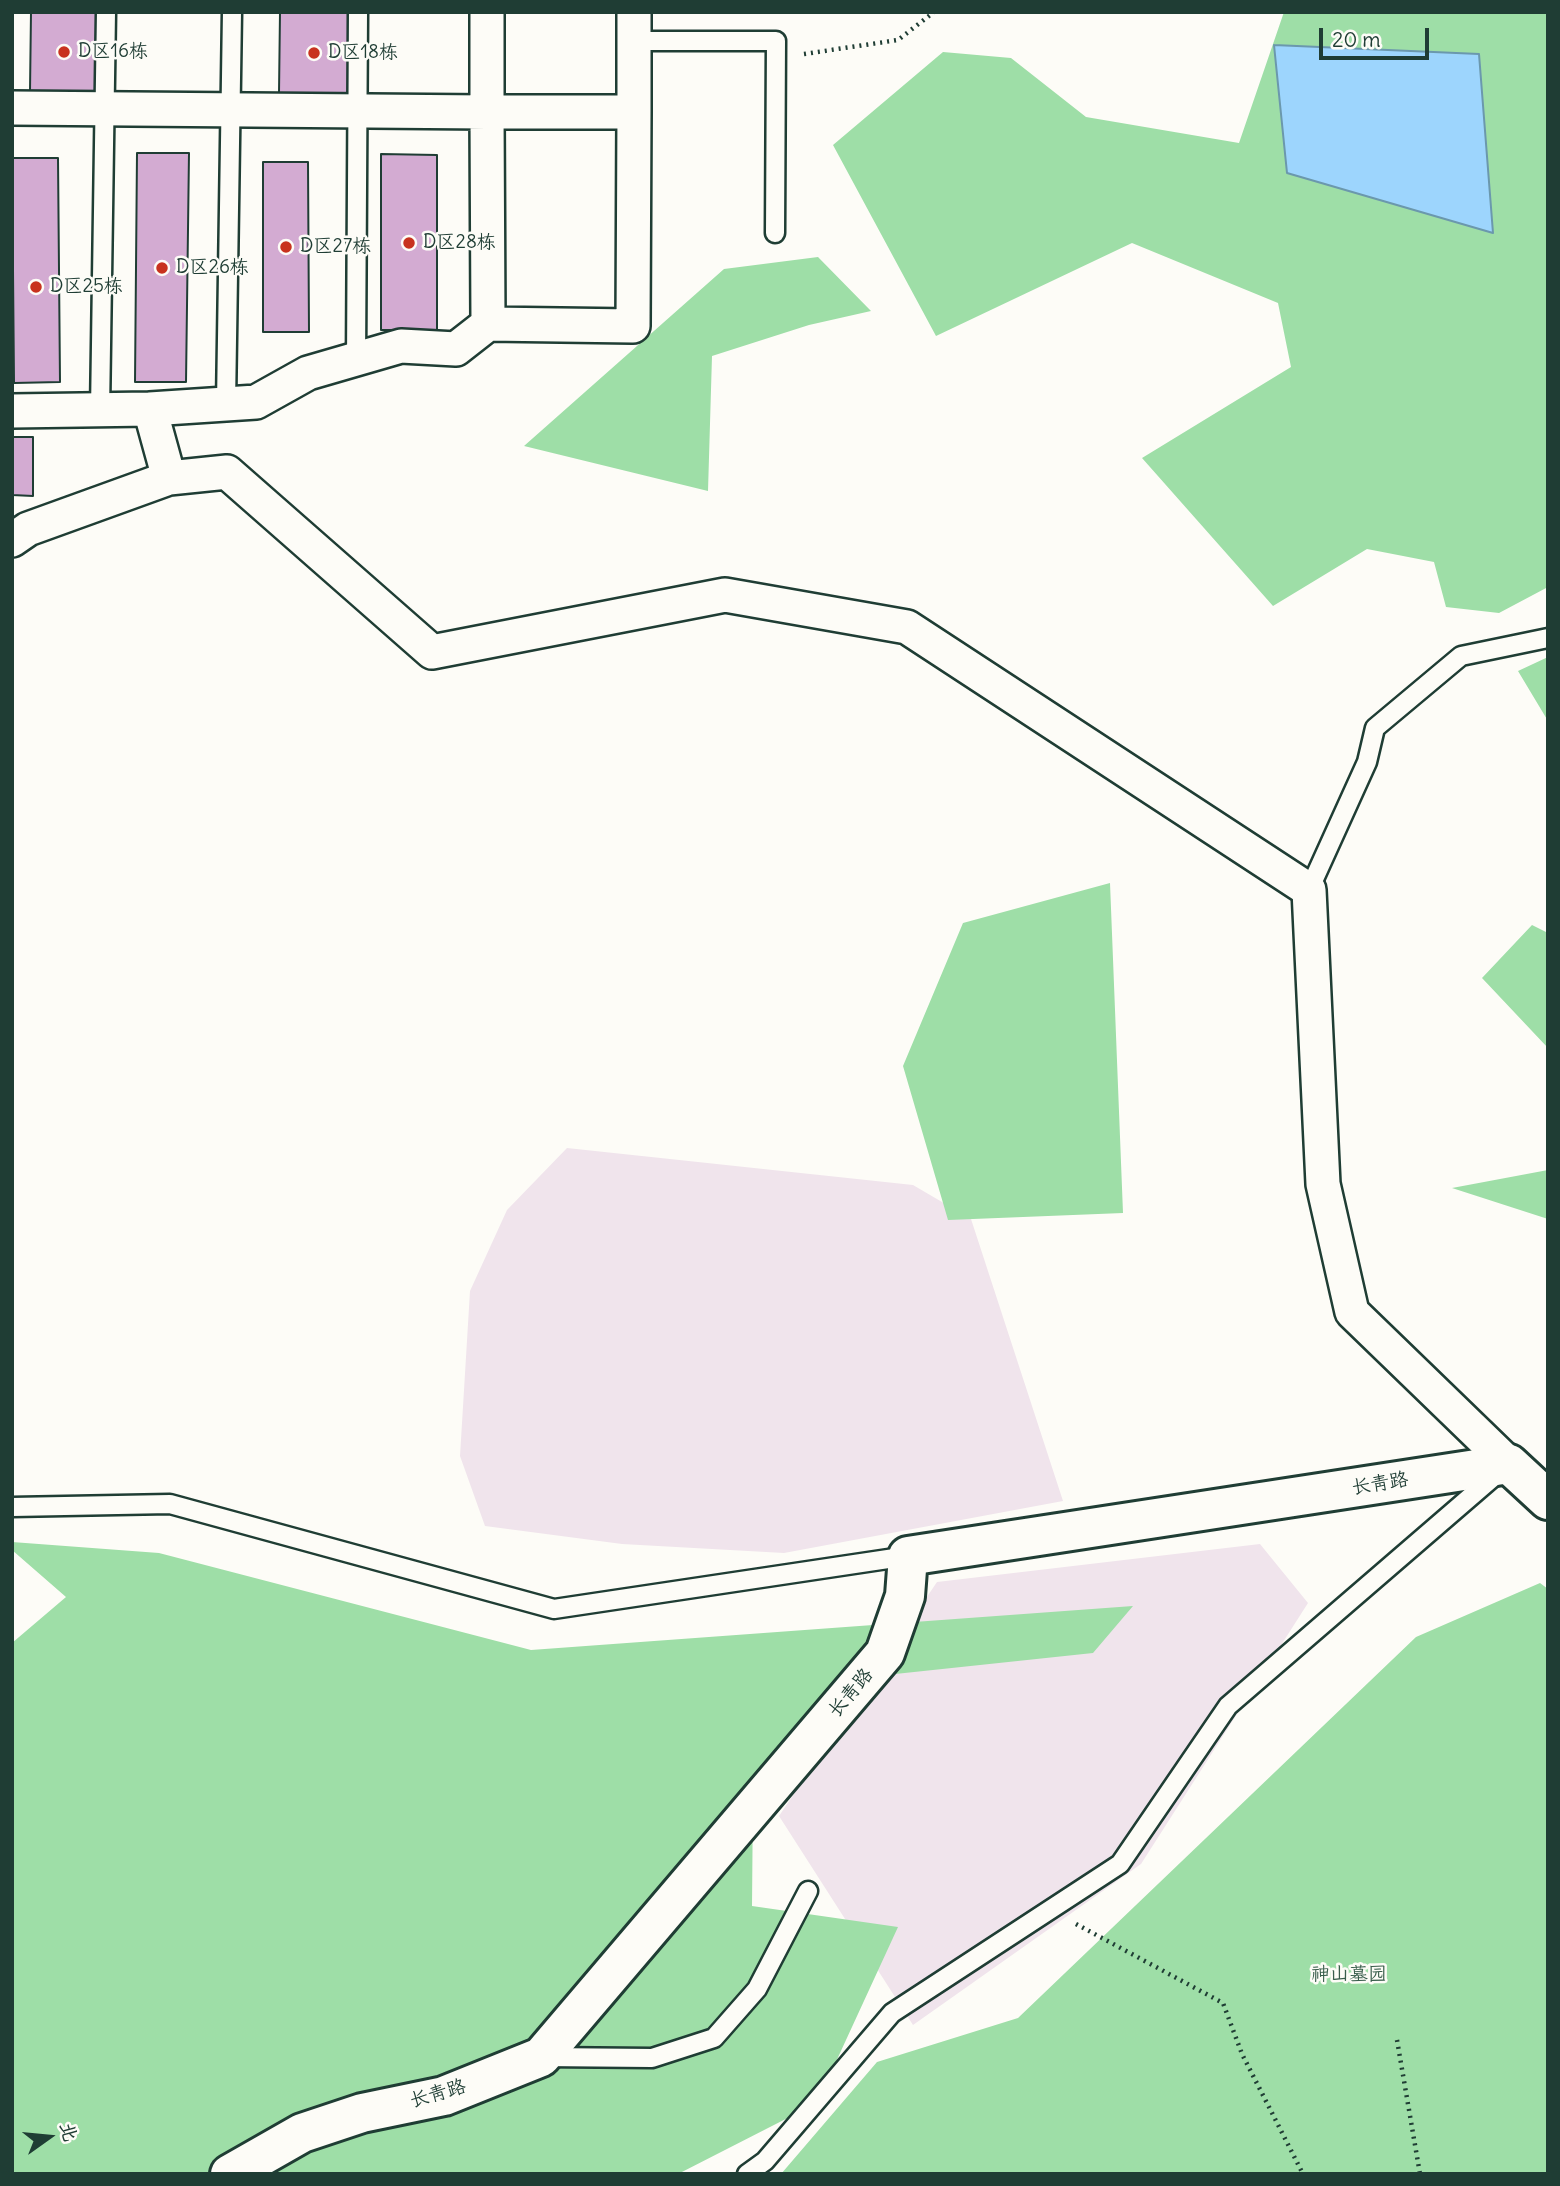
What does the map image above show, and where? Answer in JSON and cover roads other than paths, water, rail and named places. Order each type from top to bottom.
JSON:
[{"type":"street","points":[[486,12],[488,324]]},
{"type":"street","points":[[12,411],[100,411],[256,402],[308,373],[401,346],[456,349],[488,324],[633,326],[634,26]]},
{"type":"street","points":[[12,108],[634,112]]},
{"type":"street","points":[[150,409],[169,478]]},
{"type":"street","points":[[12,540],[28,529],[169,478],[227,472],[432,652],[724,595],[907,626],[1309,890],[1323,1184],[1352,1312],[1548,1500]]},
{"type":"street","name":"长青路","points":[[230,2174],[302,2133],[362,2113],[444,2096],[541,2057],[885,1653],[905,1595],[908,1556],[1509,1464]]},
{"type":"lane","points":[[100,411],[106,12]]},
{"type":"lane","points":[[226,404],[232,12]]},
{"type":"lane","points":[[356,361],[358,12]]},
{"type":"lane","points":[[634,26],[776,41],[775,233]]},
{"type":"lane","points":[[1309,890],[1367,762],[1375,728],[1461,656],[1548,638]]},
{"type":"lane","points":[[747,2174],[763,2167],[892,2013],[1121,1864],[1228,1706],[1509,1464]]},
{"type":"lane","points":[[12,1507],[170,1504],[554,1609],[908,1556]]},
{"type":"lane","points":[[541,2057],[652,2058],[714,2038],[757,1989],[808,1891]]},
{"type":"water","points":[[1274,45],[1479,54],[1493,233],[1287,173]]},
{"type":"place","name":"D区16栋","points":[[64,52]]},
{"type":"place","name":"D区18栋","points":[[314,53]]},
{"type":"place","name":"D区28栋","points":[[409,243]]},
{"type":"place","name":"D区27栋","points":[[286,247]]},
{"type":"place","name":"D区26栋","points":[[162,268]]},
{"type":"place","name":"D区25栋","points":[[36,287]]},
{"type":"park label","name":"神山墓园","points":[[1349,1975]]}]
